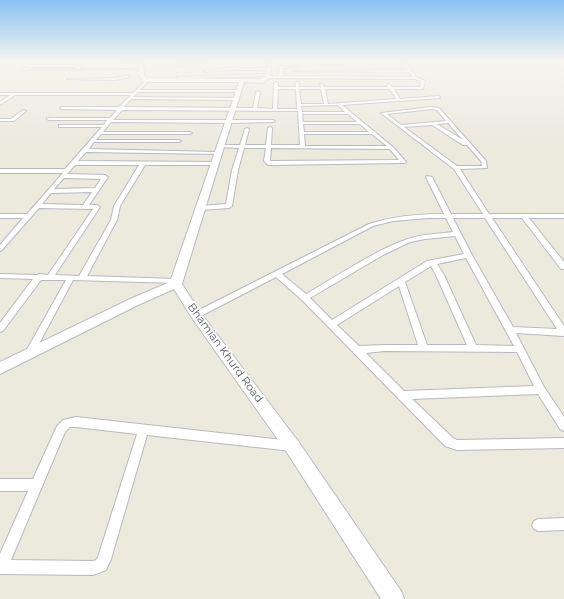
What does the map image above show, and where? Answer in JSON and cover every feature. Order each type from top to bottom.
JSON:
[{"type":"street","points":[[0,249],[137,90]]},
{"type":"street","points":[[228,90],[236,92],[254,110],[348,113]]},
{"type":"street","points":[[233,90],[273,121]]},
{"type":"street","points":[[62,108],[120,109],[236,92],[240,90]]},
{"type":"street","points":[[49,119],[108,122],[153,122],[241,90]]},
{"type":"street","points":[[275,110],[277,90]]},
{"type":"street","points":[[298,90],[303,147]]},
{"type":"street","points":[[323,90],[326,105]]},
{"type":"street","points":[[346,90],[350,104]]},
{"type":"street","points":[[369,90],[374,102]]},
{"type":"street","points":[[392,90],[399,100]]},
{"type":"street","points":[[0,94],[236,92]]},
{"type":"street","points":[[133,94],[236,92]]},
{"type":"street","points":[[0,368],[176,282],[201,208],[236,92]]},
{"type":"street","points":[[254,110],[258,92]]},
{"type":"street","points":[[0,103],[15,94]]},
{"type":"street","points":[[75,98],[80,94]]},
{"type":"street","points":[[299,105],[340,105],[439,97]]},
{"type":"street","points":[[270,128],[267,162],[270,163],[403,162],[391,148],[359,123],[340,105]]},
{"type":"street","points":[[456,168],[485,167],[483,161],[438,109],[435,108],[383,113],[456,168],[486,216],[564,332]]},
{"type":"street","points":[[0,120],[12,120],[24,111]]},
{"type":"street","points":[[61,126],[108,122]]},
{"type":"street","points":[[146,133],[153,122]]},
{"type":"street","points":[[401,126],[449,122]]},
{"type":"street","points":[[302,123],[359,123]]},
{"type":"street","points":[[432,124],[471,147]]},
{"type":"street","points":[[201,208],[229,206],[235,170],[248,129]]},
{"type":"street","points":[[100,133],[190,133]]},
{"type":"street","points":[[303,133],[373,133]]},
{"type":"street","points":[[93,141],[179,141]]},
{"type":"street","points":[[74,163],[143,163],[217,154],[243,147],[391,148]]},
{"type":"street","points":[[85,150],[217,154]]},
{"type":"street","points":[[82,278],[114,220],[117,206],[143,163]]},
{"type":"street","points":[[0,171],[67,171]]},
{"type":"street","points":[[62,176],[104,177],[85,207]]},
{"type":"street","points":[[429,177],[468,255],[510,330],[541,390],[564,426]]},
{"type":"street","points":[[50,191],[96,190]]},
{"type":"street","points":[[37,206],[96,208],[50,277]]},
{"type":"street","points":[[0,216],[29,216]]},
{"type":"street","points":[[196,315],[385,220],[407,217],[449,216],[564,216]]},
{"type":"street","points":[[524,216],[564,267]]},
{"type":"street","points":[[305,298],[381,254],[408,241],[425,237],[458,234]]},
{"type":"street","points":[[332,324],[400,280],[432,262],[468,255]]},
{"type":"street","points":[[432,262],[440,275],[473,349]]},
{"type":"street","points":[[277,274],[332,324],[400,395],[445,439],[454,444],[564,443]]},
{"type":"street","points":[[0,276],[40,276],[176,282]]},
{"type":"street","points":[[0,329],[40,276]]},
{"type":"street","points":[[30,353],[71,278]]},
{"type":"street","points":[[400,280],[424,348]]},
{"type":"street","name":"Bhamian Khurd Road","points":[[176,282],[196,315],[292,446],[393,599]]},
{"type":"street","points":[[510,330],[564,332]]},
{"type":"street","points":[[357,350],[424,348],[520,349]]},
{"type":"street","points":[[400,395],[541,390]]},
{"type":"street","points":[[143,430],[101,565],[93,568],[0,567],[61,429],[67,423],[76,422],[292,446]]},
{"type":"street","points":[[0,485],[36,485]]},
{"type":"street","points":[[538,525],[564,524]]}]
